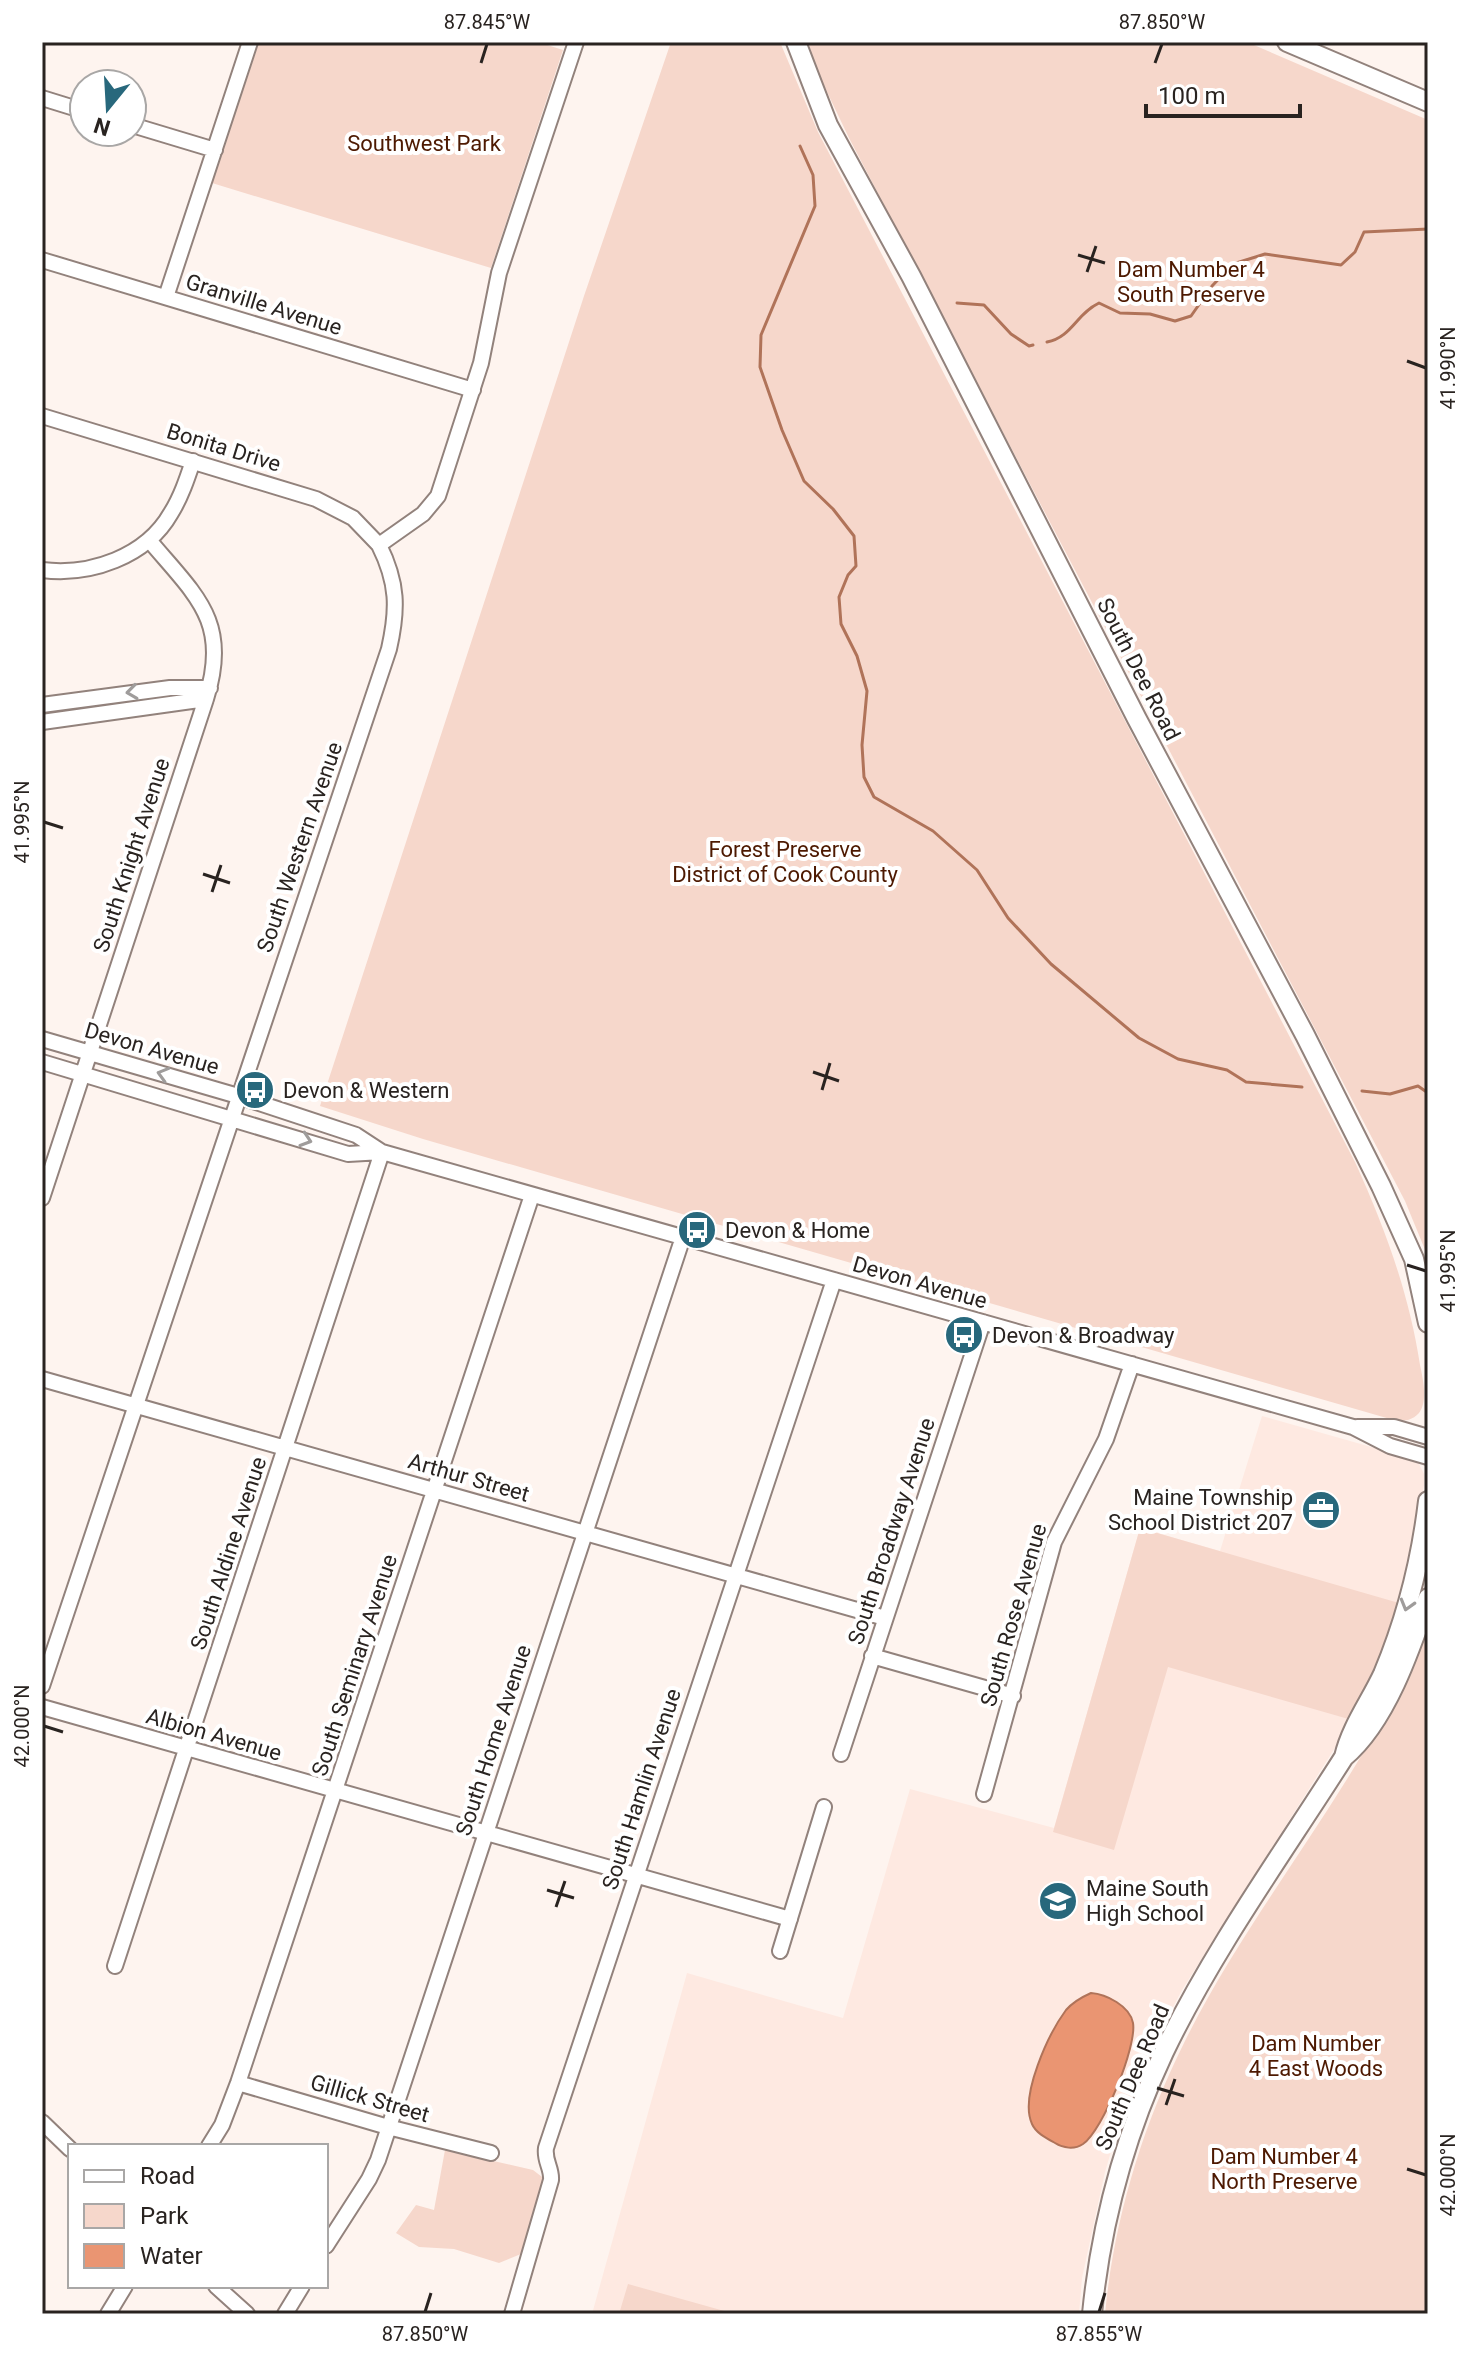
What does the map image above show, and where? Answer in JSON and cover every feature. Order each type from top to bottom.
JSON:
[{"type":"main road","name":"South Dee Road","points":[[796,42],[828,125],[911,276],[1137,719],[1332,1088],[1414,1259],[1428,1323]]},
{"type":"main road","points":[[1287,42],[1428,102]]},
{"type":"main road","name":"South Dee Road","points":[[1092,2314],[1111,2201],[1140,2110],[1163,2054],[1209,1970],[1344,1757],[1349,1737],[1382,1674],[1401,1626],[1421,1549],[1428,1501]]},
{"type":"main road","name":"South Dee Road","points":[[1344,1757],[1359,1745],[1377,1717],[1408,1652],[1428,1598]]},
{"type":"street","points":[[166,297],[250,42]]},
{"type":"street","points":[[379,545],[431,506],[441,486],[485,347],[499,273],[576,42]]},
{"type":"street","points":[[42,98],[68,106]]},
{"type":"street","points":[[148,130],[215,150]]},
{"type":"street","name":"Granville Avenue","points":[[42,260],[473,390]]},
{"type":"street","name":"Bonita Drive","points":[[42,416],[316,499],[336,507],[367,529],[379,545]]},
{"type":"street","points":[[42,570],[73,571],[101,566],[149,540],[170,515],[193,461]]},
{"type":"street","name":"South Knight Avenue","points":[[42,1198],[208,693],[215,654],[210,623],[203,605],[149,540]]},
{"type":"street","name":"South Western Avenue","points":[[42,1686],[389,649],[396,593],[393,577],[379,545]]},
{"type":"street","points":[[42,705],[150,690],[208,693]]},
{"type":"street","points":[[42,722],[208,693]]},
{"type":"street","name":"Devon Avenue","points":[[42,1039],[238,1096],[356,1135],[382,1152],[1353,1427],[1390,1446],[1428,1457]]},
{"type":"street","name":"Devon Avenue","points":[[42,1062],[348,1154],[382,1152]]},
{"type":"street","name":"South Aldine Avenue","points":[[115,1966],[382,1152]]},
{"type":"street","name":"South Seminary Avenue","points":[[210,2144],[222,2125],[238,2083],[532,1195]]},
{"type":"street","name":"South Home Avenue","points":[[328,2243],[374,2170],[683,1237]]},
{"type":"street","name":"South Hamlin Avenue","points":[[512,2314],[551,2180],[546,2148],[834,1280]]},
{"type":"street","name":"South Broadway Avenue","points":[[841,1754],[983,1322]]},
{"type":"street","name":"South Rose Avenue","points":[[984,1794],[1054,1542],[1106,1439],[1132,1364]]},
{"type":"street","name":"Arthur Street","points":[[42,1379],[885,1618]]},
{"type":"street","name":"Devon Avenue","points":[[1353,1427],[1394,1427],[1428,1437]]},
{"type":"street","points":[[872,1656],[1013,1696]]},
{"type":"street","name":"Albion Avenue","points":[[42,1707],[790,1919]]},
{"type":"street","points":[[780,1951],[824,1807]]},
{"type":"street","name":"Gillick Street","points":[[238,2083],[388,2127],[491,2153]]},
{"type":"street","points":[[42,2122],[68,2147]]},
{"type":"street","points":[[108,2314],[124,2288]]},
{"type":"street","points":[[218,2288],[247,2314]]},
{"type":"street","points":[[285,2314],[301,2288]]},
{"type":"shaded area","name":"Maine South High School","points":[[1262,1416],[1417,1460],[1424,1474],[1424,1485],[1412,1553],[1399,1603],[1350,1724],[1182,1990],[1148,2055],[1117,2131],[1105,2172],[1082,2278],[1079,2314],[592,2314],[687,1973],[843,2018],[910,1789],[1054,1828],[1140,1528],[1220,1551]]},
{"type":"green space","name":"Southwest Park","points":[[259,42],[538,42],[563,50],[491,268],[212,183]]},
{"type":"green space","name":"Forest Preserve District of Cook County","points":[[671,42],[780,42],[818,132],[1355,1162],[1386,1236],[1409,1312],[1424,1390],[1422,1408],[1414,1417],[1397,1421],[423,1139],[320,1106],[584,296]]},
{"type":"green space","name":"Dam Number 4 South Preserve","points":[[808,42],[1247,42],[1428,120],[1428,1257],[1405,1201],[849,138],[818,73]]},
{"type":"green space","points":[[1140,1528],[1399,1603],[1385,1650],[1352,1720],[1168,1667],[1114,1850],[1053,1832]]},
{"type":"green space","name":"Dam Number 4 East Woods","points":[[1428,1619],[1428,2314],[1105,2314],[1115,2244],[1132,2175],[1169,2075],[1231,1958],[1362,1754],[1392,1701]]},
{"type":"green space","points":[[445,2150],[533,2170],[546,2180],[526,2252],[499,2263],[454,2249],[419,2247],[396,2233],[416,2205],[434,2210]]},
{"type":"green space","points":[[628,2284],[735,2314],[619,2314]]},
{"type":"water","points":[[1091,1993],[1110,1998],[1122,2006],[1131,2017],[1133,2034],[1117,2087],[1100,2122],[1083,2144],[1065,2147],[1045,2137],[1034,2127],[1029,2098],[1044,2049],[1059,2020],[1066,2010]]},
{"type":"waterway","points":[[800,146],[813,175],[815,206],[761,335],[760,367],[804,481],[833,509],[854,536],[856,566],[848,575],[839,597],[841,624],[857,656],[867,691],[862,745],[864,777],[874,797],[933,831],[977,870],[1008,918],[1051,964],[1139,1038],[1178,1059],[1227,1070],[1246,1082],[1302,1087]]},
{"type":"waterway","points":[[1047,342],[1062,335],[1099,303],[1120,313],[1150,314],[1175,321],[1191,316],[1212,286],[1233,264],[1265,254],[1341,265],[1355,252],[1364,232],[1428,229]]},
{"type":"waterway","points":[[957,303],[984,305],[1011,334],[1029,346],[1033,345]]},
{"type":"waterway","points":[[1362,1091],[1390,1094],[1418,1086],[1428,1093]]},
{"type":"place","name":"Devon & Western","points":[[255,1090]]},
{"type":"place","name":"Devon & Home","points":[[697,1230]]},
{"type":"place","name":"Devon & Broadway","points":[[964,1335]]},
{"type":"place","name":"Maine Township School District 207","points":[[1321,1510]]},
{"type":"place","name":"Maine South High School","points":[[1058,1901]]},
{"type":"park label","name":"Dam Number 4 North Preserve","points":[[1284,2168]]}]
